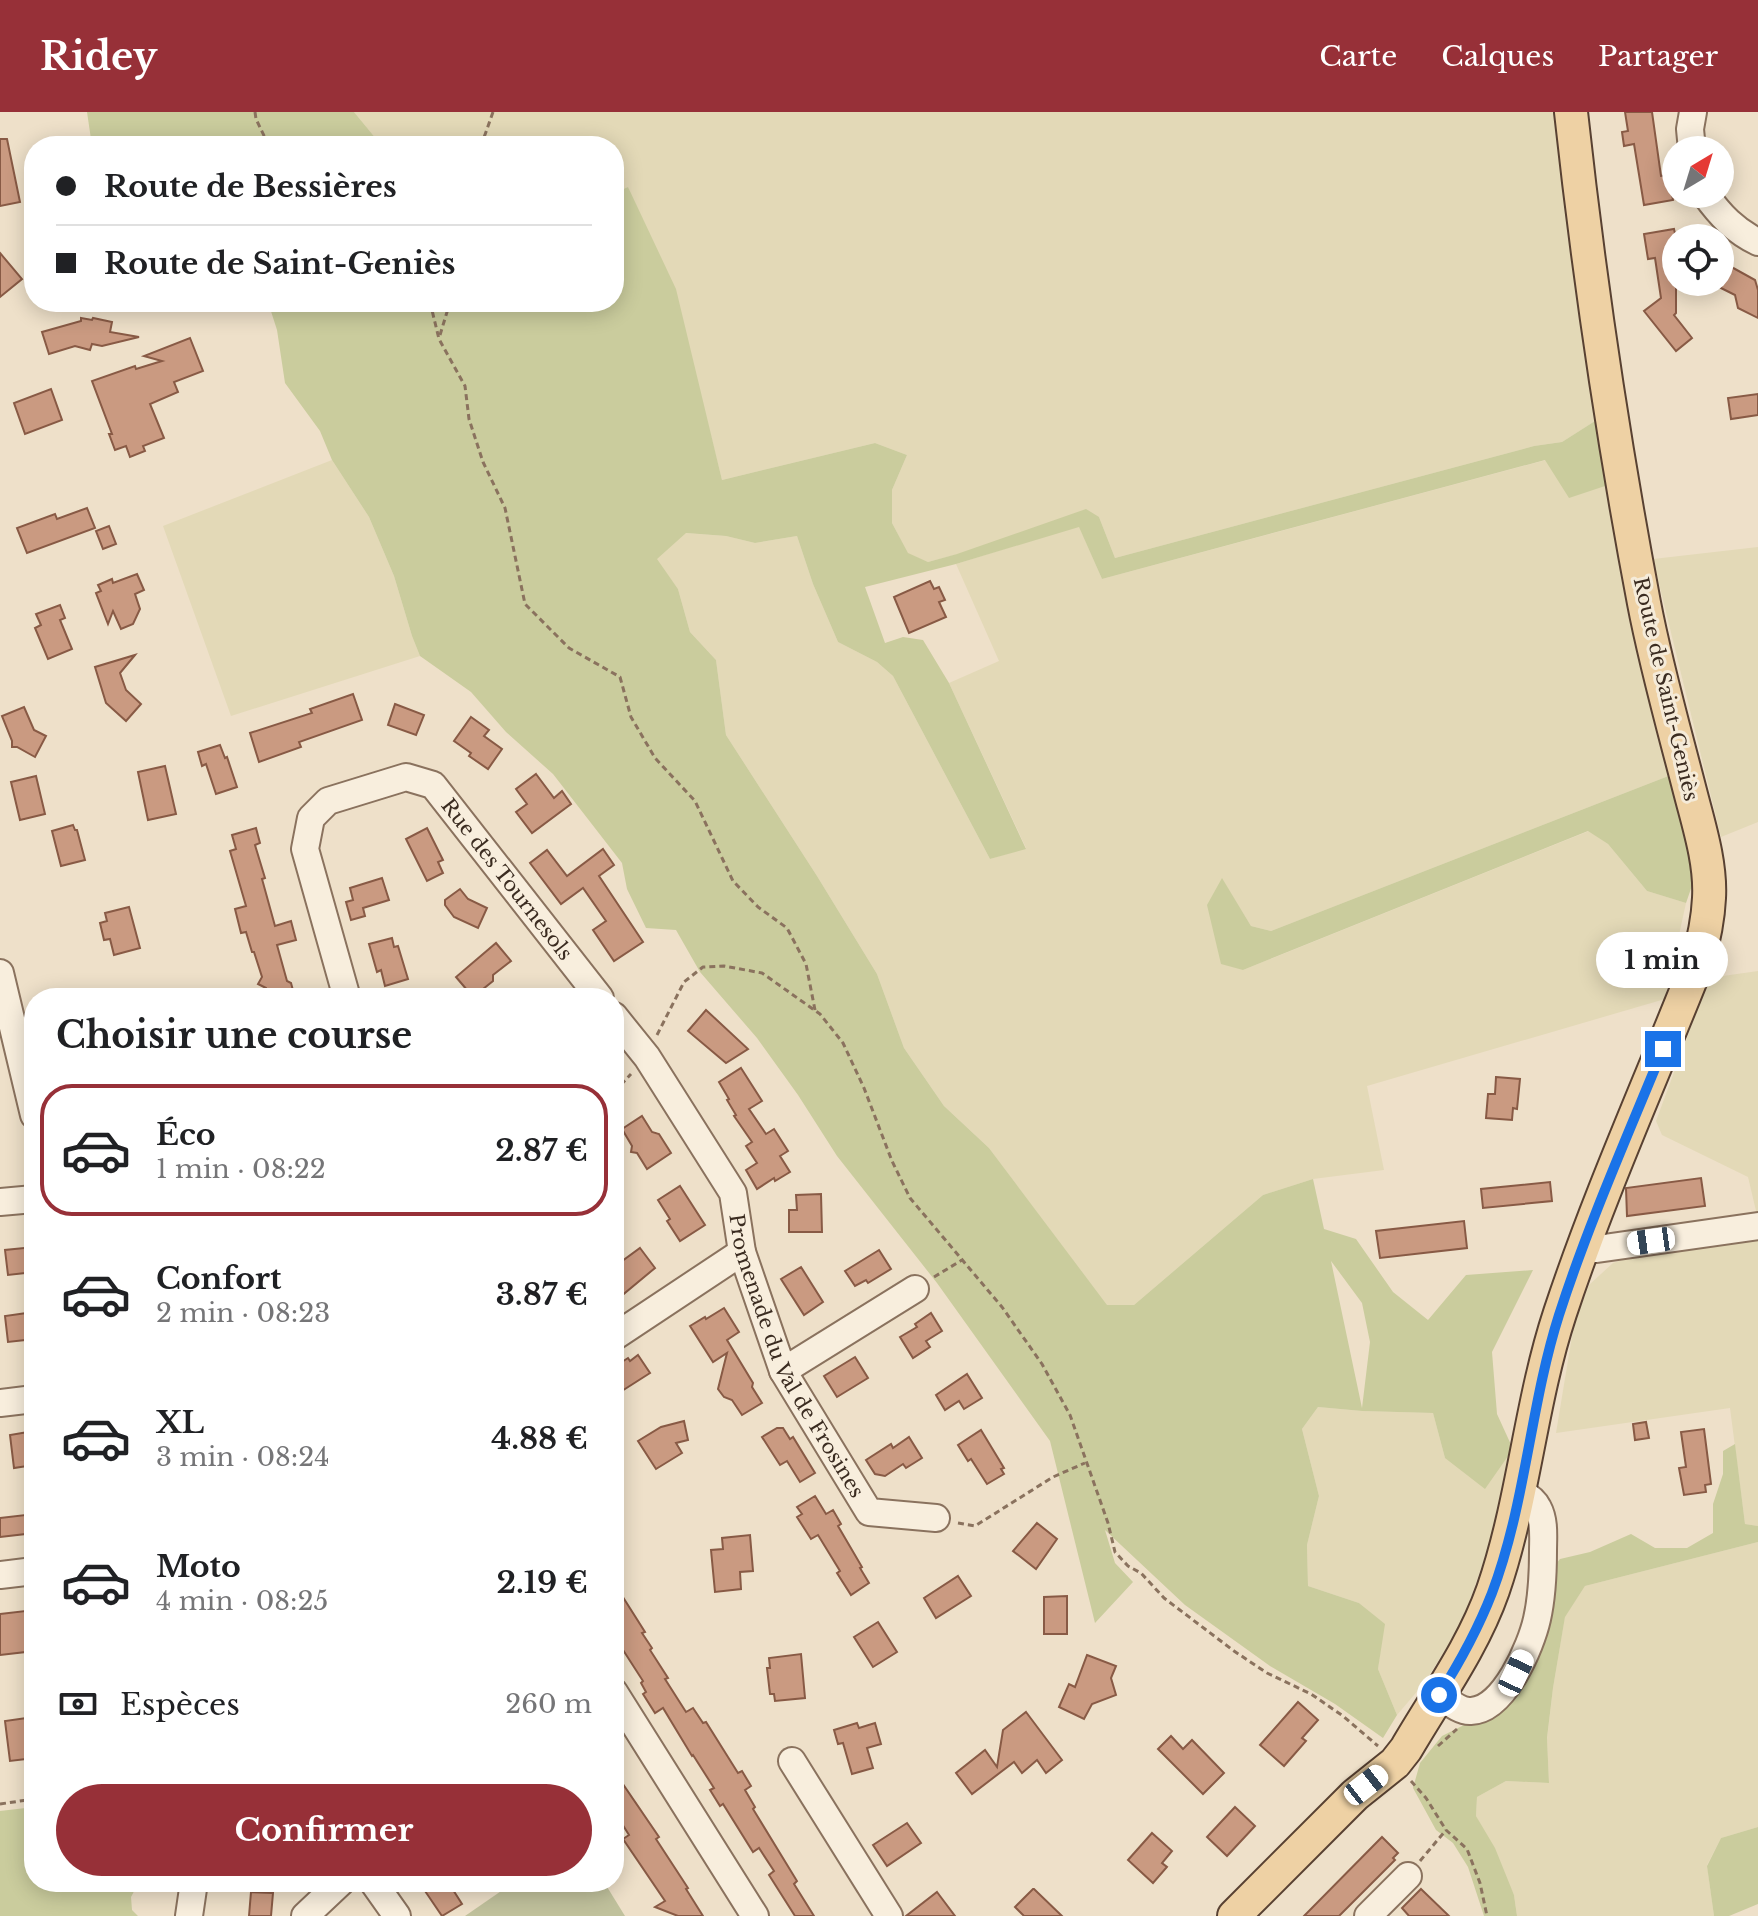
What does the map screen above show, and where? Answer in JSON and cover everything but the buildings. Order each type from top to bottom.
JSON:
[{"type":"main road","name":"Route de Saint-Geniès","points":[[1234,1916],[1355,1795],[1395,1763],[1473,1639],[1505,1551],[1559,1316],[1584,1245],[1697,964],[1703,941],[1709,876],[1646,617],[1623,492],[1598,338],[1571,112]]},
{"type":"street","points":[[1691,136],[1693,112]]},
{"type":"street","points":[[1715,208],[1742,234],[1758,242]]},
{"type":"street","name":"Rue des Tournesols","points":[[344,988],[305,849],[311,818],[328,801],[406,777],[433,785],[592,988]]},
{"type":"street","points":[[0,973],[24,1073]]},
{"type":"street","points":[[624,1028],[647,1057]]},
{"type":"street","name":"Promenade du Val de Frosines","points":[[647,1057],[733,1193],[742,1252],[783,1371],[869,1512],[936,1518]]},
{"type":"street","points":[[0,1202],[24,1200]]},
{"type":"street","points":[[1584,1245],[1597,1249],[1758,1226]]},
{"type":"street","points":[[624,1330],[742,1252]]},
{"type":"street","points":[[783,1371],[915,1289]]},
{"type":"street","points":[[0,1403],[24,1400]]},
{"type":"street","points":[[1439,1695],[1467,1712],[1490,1705],[1516,1673],[1527,1649],[1537,1622],[1543,1581],[1543,1529],[1539,1510],[1530,1497],[1520,1492]]},
{"type":"street","points":[[0,1575],[24,1572]]},
{"type":"street","points":[[624,1717],[755,1916]]},
{"type":"street","points":[[792,1761],[889,1916]]},
{"type":"street","points":[[1377,1913],[1408,1876]]},
{"type":"street","points":[[189,1916],[193,1892]]},
{"type":"street","points":[[305,1916],[330,1892]]},
{"type":"street","points":[[380,1892],[397,1916]]},
{"type":"path","points":[[255,112],[264,136]]},
{"type":"path","points":[[485,136],[493,112]]},
{"type":"path","points":[[432,312],[439,339],[465,386],[469,419],[483,462],[505,508],[525,604],[569,648],[620,677],[631,717],[655,758],[695,801],[733,881],[758,907],[787,928],[806,964],[815,1010]]},
{"type":"path","points":[[439,339],[446,312]]},
{"type":"path","points":[[624,1081],[647,1057],[684,982],[703,967],[724,966],[762,973],[820,1014],[843,1043],[910,1198],[1002,1307],[1042,1364],[1070,1415],[1115,1552],[1128,1566],[1141,1573],[1164,1598],[1234,1651],[1267,1673],[1311,1694],[1343,1716],[1395,1763],[1426,1798],[1446,1830],[1467,1849],[1480,1883],[1487,1916]]},
{"type":"path","points":[[915,1289],[962,1260]]},
{"type":"path","points":[[936,1518],[975,1526],[1053,1477],[1085,1463]]},
{"type":"path","points":[[0,1804],[24,1800]]},
{"type":"path","points":[[1408,1876],[1446,1830]]},
{"type":"shaded area","points":[[354,112],[1554,112],[1595,421],[1562,442],[1534,446],[1115,558],[1099,517],[928,562],[908,554],[892,523],[892,490],[907,455],[875,443],[722,480],[701,396],[628,187],[624,189],[624,136],[374,136]]},
{"type":"shaded area","points":[[332,460],[369,517],[394,576],[420,656],[231,716],[163,526]]},
{"type":"shaded area","points":[[1546,460],[1554,471],[1608,485],[1619,564],[1637,648],[1671,775],[1271,931],[1251,926],[1222,879],[1243,970],[1589,831],[1608,844],[1647,891],[1686,903],[1665,999],[1367,1086],[1384,1170],[1313,1179],[1263,1195],[1134,1305],[1107,1306],[989,1148],[944,1106],[904,1048],[877,974],[726,735],[716,660],[690,632],[678,589],[656,559],[685,533],[726,536],[755,543],[797,536],[838,642],[877,662],[893,676],[990,859],[1026,848],[949,683],[999,661],[956,564],[1079,526],[1102,579]]},
{"type":"shaded area","points":[[1758,547],[1758,822],[1721,837],[1653,559]]},
{"type":"shaded area","points":[[1758,971],[1757,1215],[1748,1177],[1662,1135],[1656,1121],[1709,978]]},
{"type":"shaded area","points":[[1758,1236],[1758,1526],[1745,1524],[1730,1408],[1556,1433],[1574,1324],[1589,1285],[1613,1263],[1648,1252]]},
{"type":"shaded area","points":[[1318,1407],[1433,1413],[1445,1458],[1513,1449],[1503,1505],[1462,1623],[1425,1682],[1397,1715],[1378,1669],[1384,1624],[1359,1603],[1308,1586],[1307,1545],[1319,1496],[1302,1429]]},
{"type":"shaded area","points":[[1758,1542],[1758,1827],[1721,1838],[1707,1865],[1714,1916],[1517,1916],[1514,1895],[1476,1816],[1477,1797],[1506,1781],[1549,1783],[1547,1739],[1565,1616],[1585,1586]]},
{"type":"green space","points":[[87,112],[354,112],[374,136],[91,136]]},
{"type":"green space","points":[[628,187],[676,289],[722,480],[875,443],[907,455],[892,490],[892,523],[908,553],[928,562],[1086,509],[1099,517],[1115,558],[1534,446],[1562,442],[1595,421],[1608,485],[1569,498],[1545,460],[1102,579],[1079,527],[956,564],[865,587],[885,643],[903,637],[923,640],[949,683],[1026,849],[990,859],[893,676],[877,662],[838,642],[797,536],[755,543],[726,536],[686,533],[657,559],[678,589],[690,632],[716,660],[726,735],[877,974],[904,1048],[944,1106],[989,1148],[1107,1305],[1134,1305],[1263,1195],[1313,1179],[1324,1229],[1356,1239],[1393,1292],[1428,1320],[1466,1275],[1533,1270],[1492,1352],[1497,1414],[1513,1449],[1485,1489],[1445,1458],[1433,1413],[1318,1407],[1302,1429],[1319,1496],[1307,1545],[1308,1586],[1359,1603],[1385,1624],[1378,1669],[1397,1715],[1383,1738],[1335,1704],[1270,1666],[1185,1605],[1105,1530],[1115,1563],[1133,1582],[1095,1623],[1050,1441],[937,1283],[837,1156],[757,1038],[700,972],[676,930],[646,928],[627,889],[622,863],[553,774],[506,732],[471,692],[420,656],[394,576],[369,517],[332,460],[320,431],[285,383],[271,312],[624,312],[624,189]],"holes":[[[1331,1261],[1362,1303],[1370,1342],[1362,1408]]]},
{"type":"green space","points":[[1671,775],[1695,877],[1686,903],[1647,891],[1608,844],[1588,831],[1243,970],[1221,964],[1207,905],[1222,878],[1251,926],[1271,931]]},
{"type":"green space","points":[[1735,1444],[1745,1524],[1758,1526],[1758,1542],[1585,1586],[1565,1617],[1547,1738],[1549,1783],[1506,1781],[1477,1797],[1476,1816],[1495,1848],[1514,1895],[1517,1916],[1484,1916],[1468,1867],[1453,1843],[1436,1830],[1413,1788],[1420,1763],[1442,1736],[1476,1719],[1511,1694],[1548,1573],[1560,1559],[1590,1552],[1631,1534],[1655,1548],[1687,1548],[1713,1533],[1713,1504],[1723,1474],[1723,1451]]},
{"type":"green space","points":[[24,1808],[24,1892],[134,1892],[132,1910],[138,1916],[0,1916],[0,1811]]},
{"type":"green space","points":[[1758,1827],[1758,1904],[1729,1916],[1714,1916],[1707,1866],[1721,1838]]},
{"type":"green space","points":[[500,1892],[610,1892],[625,1916],[465,1916]]},
{"type":"route","points":[[1439,1695],[1473,1639],[1492,1592],[1520,1492],[1547,1359],[1559,1316],[1584,1245],[1663,1049]]}]
